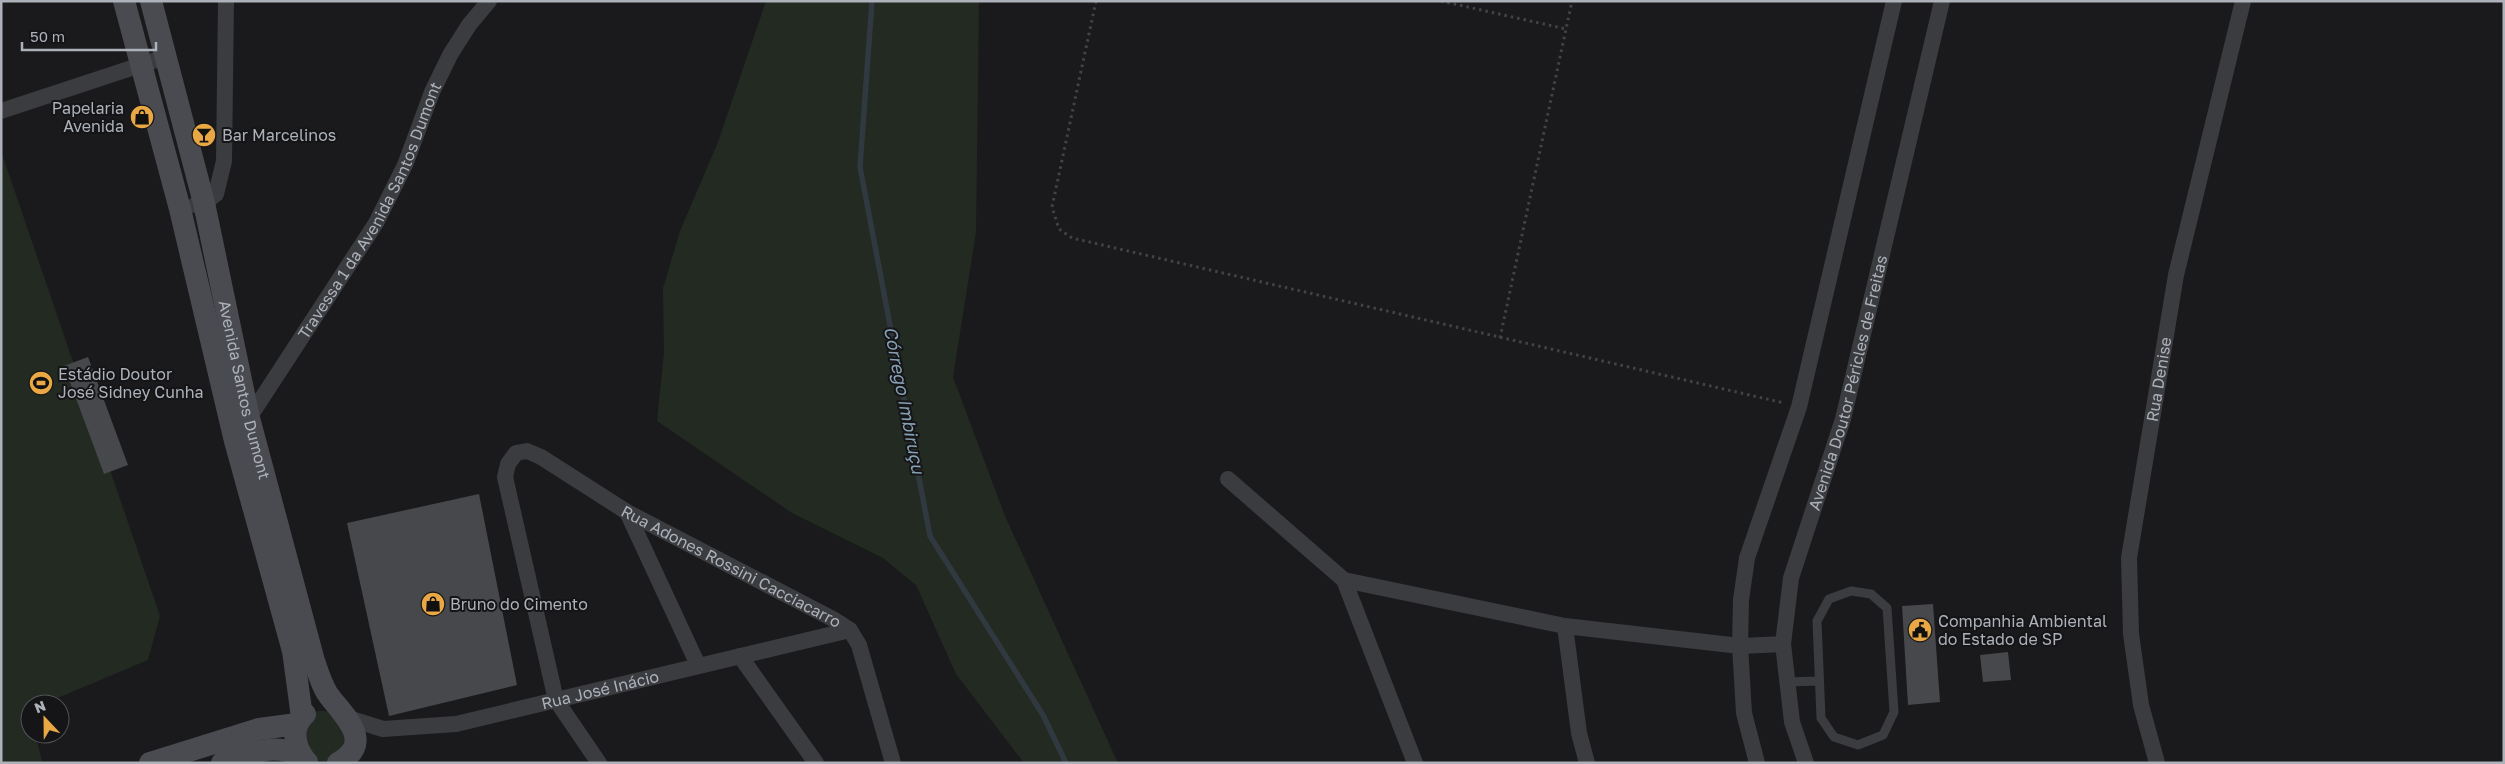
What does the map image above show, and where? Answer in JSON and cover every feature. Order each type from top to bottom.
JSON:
[{"type":"street","name":"Avenida Santos Dumont","points":[[124,1],[180,209],[235,441],[293,651],[300,720],[296,744],[306,761]]},
{"type":"street","name":"Avenida Santos Dumont","points":[[150,1],[204,203],[249,418],[314,661],[323,686],[334,704],[346,715],[355,736],[343,760]]},
{"type":"street","points":[[180,209],[204,203],[216,194],[224,161],[226,1]]},
{"type":"street","name":"Travessa 1 da Avenida Santos Dumont","points":[[249,418],[376,223],[405,164],[432,92],[450,55],[469,25],[489,1]]},
{"type":"street","points":[[1757,763],[1744,713],[1740,646],[1741,600],[1747,558],[1799,407],[1894,1]]},
{"type":"street","name":"Avenida Doutor Péricles de Freitas","points":[[1806,763],[1792,722],[1783,644],[1791,578],[1843,419],[1942,1]]},
{"type":"street","name":"Rua Denise","points":[[2157,763],[2141,705],[2131,634],[2129,558],[2176,275],[2243,1]]},
{"type":"street","points":[[1,111],[165,57]]},
{"type":"street","name":"Rua Adones Rossini Cacciacarro","points":[[556,700],[505,477],[508,464],[516,453],[527,451],[541,457],[626,512],[833,618],[850,630],[859,645],[893,763]]},
{"type":"street","points":[[1228,479],[1344,580],[1415,763]]},
{"type":"street","points":[[626,512],[698,665]]},
{"type":"street","points":[[1344,580],[1565,626],[1740,646],[1783,644]]},
{"type":"street","points":[[1565,626],[1579,733],[1587,763]]},
{"type":"street","name":"Rua José Inácio","points":[[346,715],[384,729],[456,724],[850,630]]},
{"type":"street","points":[[740,656],[816,763]]},
{"type":"street","points":[[556,700],[599,763]]},
{"type":"street","points":[[150,763],[259,729],[300,720],[318,707],[336,708],[346,715]]},
{"type":"street","points":[[343,760],[384,729]]},
{"type":"street","points":[[222,763],[266,749],[276,748],[292,751],[306,761]]},
{"type":"lane","points":[[1851,591],[1871,594],[1887,608],[1894,712],[1883,736],[1858,745],[1834,737],[1821,718],[1820,681],[1817,621],[1821,614],[1830,599],[1851,591]]},
{"type":"lane","points":[[1787,682],[1820,681]]},
{"type":"path","points":[[1096,1],[1052,207],[1059,229],[1072,238],[1799,407]]},
{"type":"path","points":[[1441,1],[1566,29]]},
{"type":"path","points":[[1500,338],[1572,1]]},
{"type":"shaded area","points":[[766,1],[979,1],[976,232],[953,377],[1005,516],[1118,763],[1024,763],[956,674],[916,585],[883,558],[792,513],[657,421],[664,352],[663,288],[680,231],[718,142]]},
{"type":"shaded area","name":"Estádio Doutor José Sidney Cunha","points":[[1,151],[160,616],[148,660],[67,694],[20,694],[20,744],[38,744],[42,761],[36,763],[1,763]]},
{"type":"shaded area","points":[[318,711],[326,711],[351,736],[330,762],[314,761],[299,742],[311,714]]},
{"type":"building","points":[[88,357],[128,465],[104,474],[64,366]]},
{"type":"building","name":"Bruno do Cimento","points":[[479,494],[517,685],[389,716],[347,523]]},
{"type":"building","points":[[1933,604],[1940,702],[1908,705],[1902,606]]},
{"type":"building","points":[[2008,652],[2011,680],[1983,682],[1980,655]]},
{"type":"waterway","name":"Córrego Imbiruçu","points":[[872,1],[860,167],[930,536],[1043,715],[1066,763]]},
{"type":"place","name":"Papelaria Avenida","points":[[142,117]]},
{"type":"place","name":"Bar Marcelinos","points":[[204,135]]},
{"type":"place","name":"Estádio Doutor José Sidney Cunha","points":[[41,383]]},
{"type":"place","name":"Bruno do Cimento","points":[[433,604]]},
{"type":"place","name":"Companhia Ambiental do Estado de SP","points":[[1920,630]]}]
